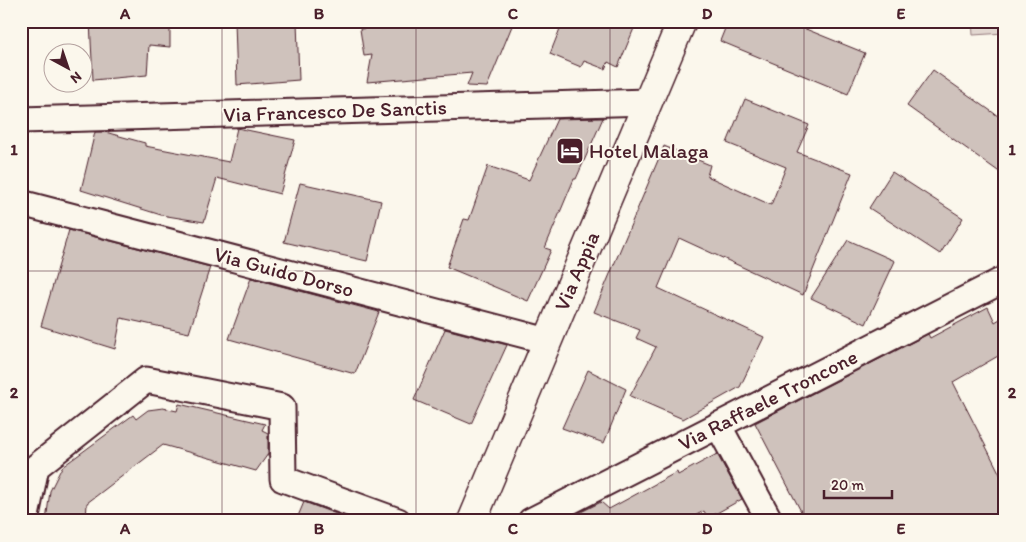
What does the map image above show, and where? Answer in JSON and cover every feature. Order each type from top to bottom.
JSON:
[{"type":"street","name":"Via Appia","points":[[472,521],[682,21]]},
{"type":"street","name":"Via Francesco De Sanctis","points":[[21,120],[648,102]]},
{"type":"street","name":"Via Guido Dorso","points":[[21,203],[548,340]]},
{"type":"street","name":"Via Raffaele Troncone","points":[[531,521],[1005,279]]},
{"type":"street","points":[[25,521],[36,467],[146,380],[282,407],[283,479],[398,521]]},
{"type":"street","points":[[718,425],[770,521]]},
{"type":"shaded area","points":[[972,21],[1005,21],[1005,33],[973,35]]},
{"type":"building","points":[[90,21],[170,21],[170,47],[149,45],[147,75],[93,80]]},
{"type":"building","points":[[235,21],[297,21],[299,80],[237,85]]},
{"type":"building","points":[[439,21],[514,21],[487,87],[467,86],[472,73],[367,82],[372,55],[364,56],[360,29]]},
{"type":"building","points":[[563,21],[637,21],[618,67],[608,62],[605,69],[584,61],[581,67],[550,54]]},
{"type":"building","points":[[728,21],[786,21],[865,53],[848,94],[720,41]]},
{"type":"building","points":[[933,70],[1005,121],[1005,176],[907,106]]},
{"type":"building","points":[[745,99],[809,125],[797,152],[852,173],[803,295],[679,238],[658,288],[764,337],[740,387],[683,419],[630,396],[656,347],[636,338],[640,330],[594,312],[664,146],[710,165],[707,176],[771,205],[786,167],[727,143]]},
{"type":"building","points":[[603,118],[576,179],[574,179],[545,248],[551,250],[528,301],[447,267],[464,219],[469,220],[488,166],[529,180],[557,119]]},
{"type":"building","points":[[237,128],[295,140],[280,194],[217,178],[204,222],[161,215],[81,190],[95,132],[105,132],[145,143],[145,146],[229,162]]},
{"type":"building","points":[[892,172],[963,218],[940,254],[869,208]]},
{"type":"building","points":[[300,183],[381,201],[367,261],[284,242]]},
{"type":"building","points":[[69,230],[210,267],[189,333],[121,318],[115,349],[41,326]]},
{"type":"building","points":[[848,240],[895,261],[866,324],[811,298]]},
{"type":"building","points":[[251,278],[379,312],[355,374],[229,339]]},
{"type":"building","points":[[988,307],[995,322],[1005,316],[1005,352],[953,382],[1005,484],[1005,508],[996,521],[806,521],[755,423],[928,334],[930,338]]},
{"type":"building","points":[[445,329],[507,345],[471,424],[414,400]]},
{"type":"building","points":[[588,370],[626,389],[604,443],[562,428]]},
{"type":"building","points":[[179,404],[265,424],[262,430],[268,433],[268,454],[256,471],[163,445],[87,503],[86,521],[46,521],[50,491],[62,467],[133,415],[136,419],[148,410],[163,408],[177,411]]},
{"type":"building","points":[[717,454],[742,499],[708,518],[704,511],[685,521],[563,521],[601,502],[609,509],[677,472],[678,475]]},
{"type":"building","points":[[304,502],[355,521],[296,521]]},
{"type":"place","name":"Hotel Malaga","points":[[570,151]]}]
